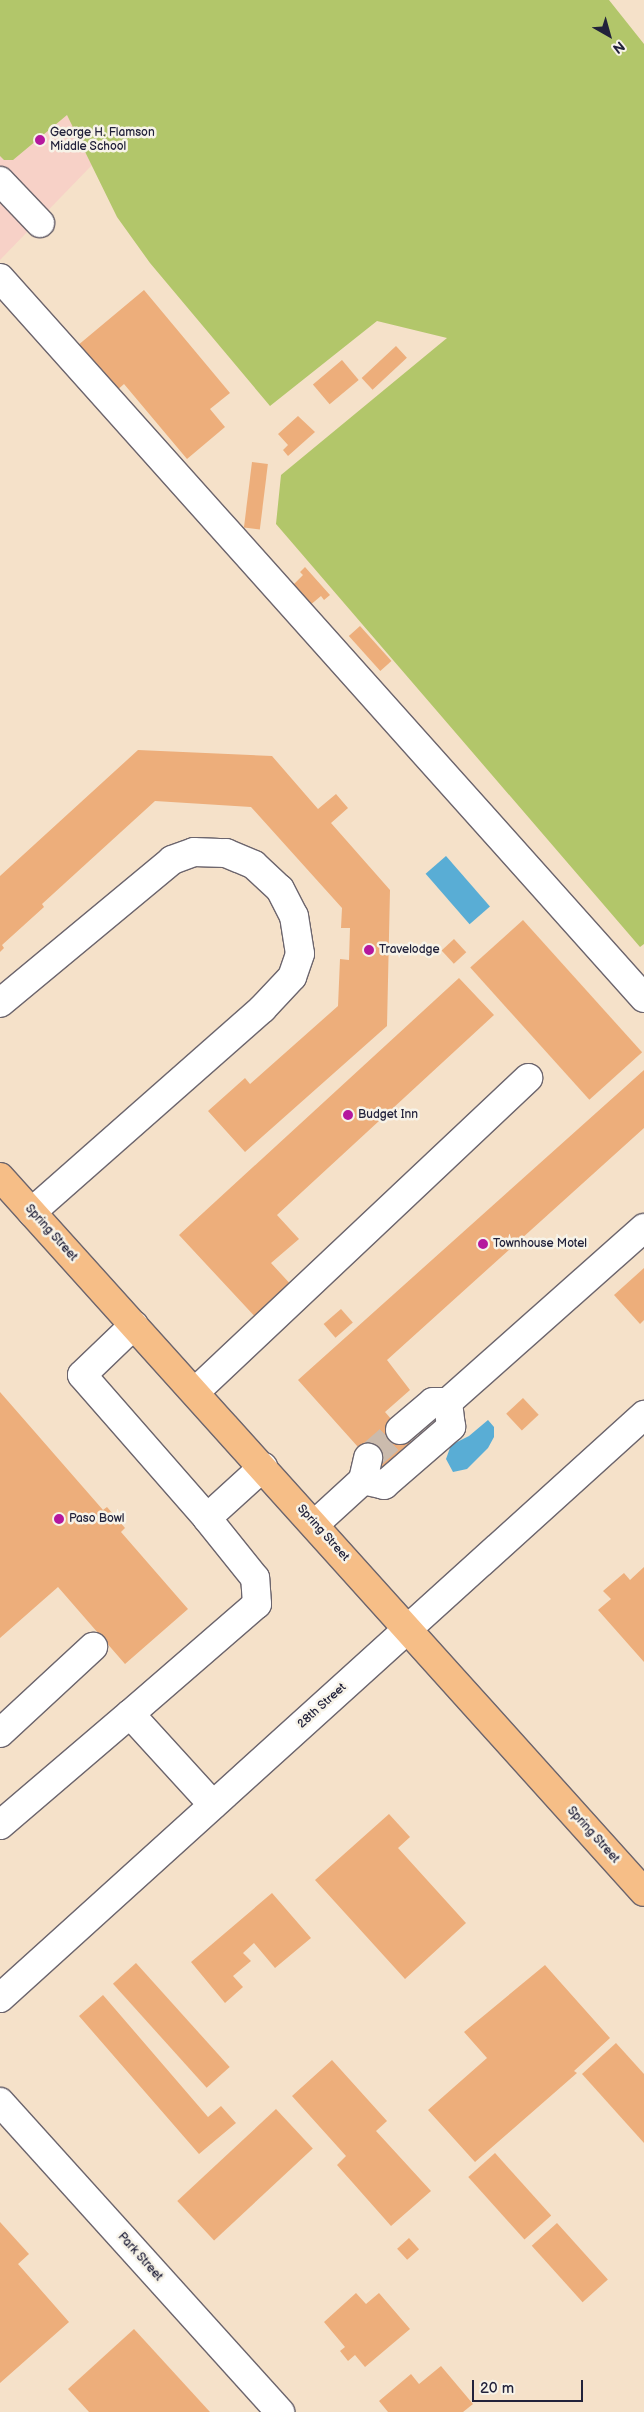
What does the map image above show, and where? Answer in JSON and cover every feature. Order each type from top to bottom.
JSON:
[{"type":"main road","name":"Spring Street","points":[[0,1177],[315,1524],[644,1892]]},
{"type":"street","points":[[0,180],[40,223]]},
{"type":"street","points":[[0,278],[644,998]]},
{"type":"street","points":[[0,1003],[172,860],[194,852],[226,854],[254,865],[280,889],[294,916],[300,954],[292,977],[262,1009],[32,1212]]},
{"type":"street","points":[[195,1392],[528,1078]]},
{"type":"street","points":[[400,1430],[433,1402],[448,1402],[644,1228]]},
{"type":"street","points":[[3,1817],[130,1714],[257,1604],[255,1578],[207,1518],[82,1375],[134,1325]]},
{"type":"street","points":[[315,1524],[366,1469],[384,1485],[451,1427],[448,1402]]},
{"type":"street","name":"28th Street","points":[[0,1998],[644,1416]]},
{"type":"street","points":[[207,1518],[263,1467]]},
{"type":"street","points":[[0,1733],[93,1647]]},
{"type":"street","points":[[130,1714],[213,1805]]},
{"type":"street","name":"Park Street","points":[[0,2102],[280,2412]]},
{"type":"shaded area","points":[[0,0],[68,114],[92,165],[0,260]]},
{"type":"green space","points":[[0,0],[609,0],[644,44],[644,944],[640,947],[276,524],[281,475],[447,338],[377,321],[270,406],[150,263],[117,217],[67,115],[13,160],[4,160],[0,156]]},
{"type":"water","points":[[446,856],[490,907],[470,924],[426,874]]},
{"type":"water","points":[[488,1420],[494,1427],[494,1437],[488,1448],[467,1469],[453,1472],[446,1459],[451,1445],[469,1436]]},
{"type":"building","points":[[144,290],[230,393],[210,409],[225,427],[187,459],[124,384],[115,392],[77,346]]},
{"type":"building","points":[[396,346],[407,358],[373,390],[362,378]]},
{"type":"building","points":[[342,360],[359,380],[330,404],[313,384]]},
{"type":"building","points":[[298,416],[315,432],[288,456],[283,450],[288,445],[278,434]]},
{"type":"building","points":[[252,462],[268,464],[260,529],[244,528]]},
{"type":"building","points":[[305,567],[330,595],[324,600],[321,596],[309,606],[292,586],[303,575],[300,572]]},
{"type":"building","points":[[360,626],[391,661],[380,671],[349,636]]},
{"type":"building","name":"Travelodge","points":[[138,750],[272,756],[318,809],[336,794],[348,808],[331,823],[390,890],[387,1026],[245,1152],[208,1111],[245,1078],[250,1084],[338,1006],[340,959],[349,960],[350,928],[341,928],[342,908],[251,807],[155,801],[42,904],[44,907],[2,945],[4,948],[0,952],[0,876]]},
{"type":"building","points":[[523,920],[642,1052],[589,1100],[470,968]]},
{"type":"building","points":[[454,939],[466,952],[454,964],[442,951]]},
{"type":"building","name":"Budget Inn","points":[[459,978],[494,1015],[277,1215],[299,1239],[271,1263],[294,1288],[258,1320],[179,1235]]},
{"type":"building","name":"Townhouse Motel","points":[[644,1070],[644,1128],[387,1360],[410,1390],[385,1412],[413,1444],[377,1475],[375,1466],[298,1380]]},
{"type":"building","points":[[644,1268],[644,1320],[640,1324],[614,1295]]},
{"type":"building","points":[[341,1309],[353,1323],[335,1338],[324,1324]]},
{"type":"building","name":"Paso Bowl","points":[[0,1392],[103,1510],[107,1507],[125,1528],[121,1532],[188,1609],[125,1664],[58,1587],[0,1638]]},
{"type":"building","points":[[523,1398],[539,1415],[522,1431],[506,1414]]},
{"type":"building","points":[[644,1567],[644,1662],[598,1610],[611,1599],[603,1591],[624,1573],[630,1580]]},
{"type":"building","points":[[389,1814],[410,1837],[398,1848],[466,1923],[405,1979],[315,1880]]},
{"type":"building","points":[[272,1893],[311,1938],[275,1968],[254,1943],[243,1953],[251,1961],[233,1976],[243,1987],[225,2003],[191,1962]]},
{"type":"building","points":[[136,1963],[230,2067],[207,2088],[113,1984]]},
{"type":"building","points":[[545,1965],[610,2038],[574,2071],[577,2073],[475,2162],[428,2110],[487,2058],[464,2032]]},
{"type":"building","points":[[103,1995],[208,2117],[221,2106],[236,2123],[199,2154],[79,2016]]},
{"type":"building","points":[[616,2043],[644,2074],[644,2143],[582,2074]]},
{"type":"building","points":[[332,2060],[387,2121],[376,2131],[431,2191],[391,2226],[337,2165],[346,2156],[292,2096]]},
{"type":"building","points":[[276,2109],[313,2148],[214,2241],[177,2201]]},
{"type":"building","points":[[495,2153],[551,2215],[524,2240],[468,2177]]},
{"type":"building","points":[[0,2222],[29,2254],[18,2264],[69,2322],[0,2383]]},
{"type":"building","points":[[557,2223],[608,2279],[583,2302],[532,2246]]},
{"type":"building","points":[[409,2238],[419,2249],[407,2260],[397,2249]]},
{"type":"building","points":[[356,2293],[366,2304],[379,2293],[410,2329],[365,2367],[355,2355],[348,2361],[340,2351],[345,2347],[324,2322]]},
{"type":"building","points":[[134,2329],[210,2412],[89,2412],[68,2389]]},
{"type":"building","points":[[441,2366],[473,2404],[463,2412],[388,2412],[379,2401],[411,2374],[419,2384]]},
{"type":"tunnel","points":[[368,1458],[400,1430]]},
{"type":"place","name":"George H. Flamson Middle School","points":[[40,140]]},
{"type":"place","name":"Travelodge","points":[[369,950]]},
{"type":"place","name":"Budget Inn","points":[[348,1115]]},
{"type":"place","name":"Townhouse Motel","points":[[483,1244]]},
{"type":"place","name":"Paso Bowl","points":[[59,1519]]}]
